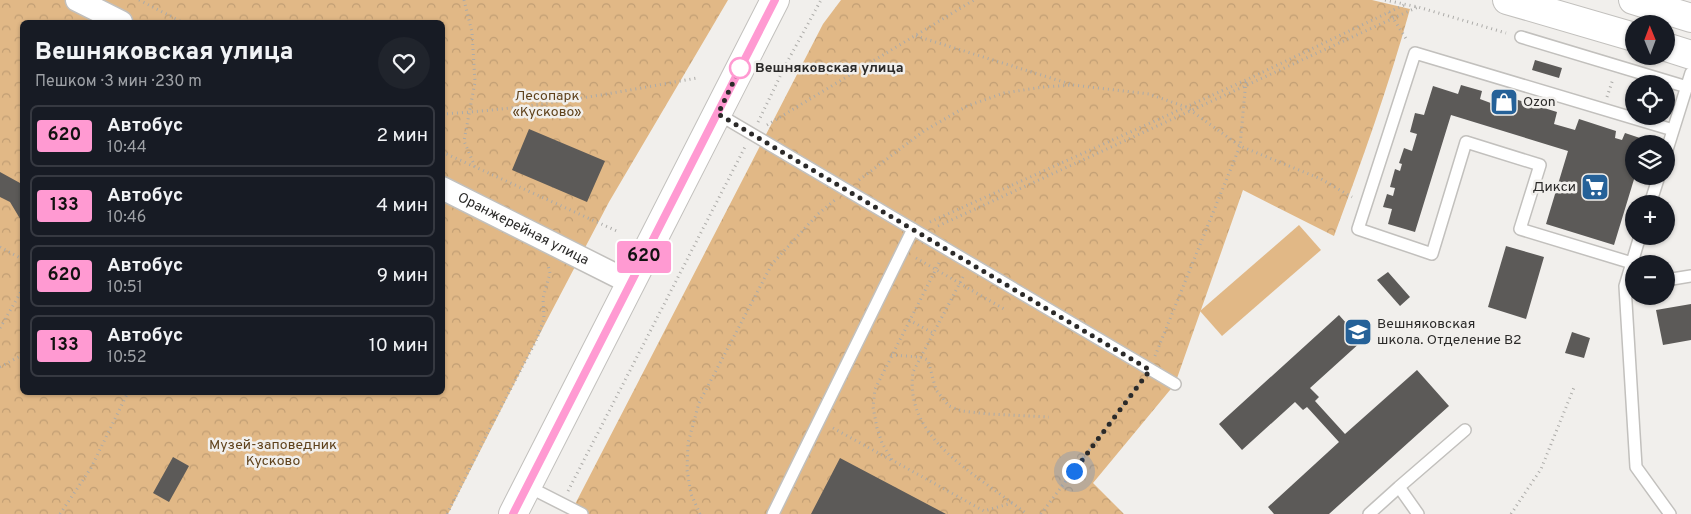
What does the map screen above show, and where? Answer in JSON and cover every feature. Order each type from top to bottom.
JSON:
[{"type":"main road","points":[[513,514],[775,0]]},
{"type":"main road","points":[[1506,0],[1625,34]]},
{"type":"main road","points":[[1633,0],[1682,10]]},
{"type":"main road","points":[[1675,50],[1691,54]]},
{"type":"street","points":[[77,0],[117,20]]},
{"type":"street","name":"Оранжерейная улица","points":[[445,190],[631,283]]},
{"type":"lane","points":[[1521,38],[1687,87]]},
{"type":"lane","points":[[1625,261],[1520,229],[1540,165],[1466,142],[1432,254],[1358,229],[1415,53],[1673,130]]},
{"type":"lane","points":[[1671,135],[1691,73]]},
{"type":"lane","points":[[718,114],[1175,384]]},
{"type":"lane","points":[[773,514],[903,251],[917,232]]},
{"type":"lane","points":[[1675,279],[1691,276]]},
{"type":"lane","points":[[1630,305],[1636,467],[1670,514]]},
{"type":"lane","points":[[1369,514],[1465,430]]},
{"type":"lane","points":[[527,486],[582,514]]},
{"type":"lane","points":[[1399,487],[1418,514]]},
{"type":"path","points":[[139,0],[178,20]]},
{"type":"path","points":[[464,0],[472,32],[475,82],[464,141],[475,167]]},
{"type":"path","points":[[561,503],[752,134],[786,64],[821,0]]},
{"type":"path","points":[[752,134],[974,0]]},
{"type":"path","points":[[1385,0],[1521,38]]},
{"type":"path","points":[[917,232],[1404,5]]},
{"type":"path","points":[[917,232],[1418,8]]},
{"type":"path","points":[[1389,12],[1415,53]]},
{"type":"path","points":[[915,36],[1073,85],[1149,94],[1186,107],[1240,146],[1321,179],[1366,206]]},
{"type":"path","points":[[1604,109],[1616,66]]},
{"type":"path","points":[[445,114],[494,111],[592,97],[697,78]]},
{"type":"path","points":[[1041,514],[1150,370],[1240,146],[1246,80]]},
{"type":"path","points":[[700,514],[691,494],[686,470],[688,443],[699,403],[772,264],[818,214],[876,165],[924,131],[967,106],[1004,93],[1073,85]]},
{"type":"path","points":[[445,153],[618,232]]},
{"type":"path","points":[[447,514],[536,341],[544,319],[543,298],[550,273],[540,238]]},
{"type":"path","points":[[0,247],[20,258]]},
{"type":"path","points":[[892,460],[882,443],[873,407],[875,390],[946,249]]},
{"type":"path","points":[[903,251],[1004,309]]},
{"type":"path","points":[[970,263],[913,372],[912,384],[917,409],[928,433],[944,451],[1027,514]]},
{"type":"path","points":[[0,328],[20,293]]},
{"type":"path","points":[[909,320],[933,333]]},
{"type":"path","points":[[892,355],[920,357],[928,360],[936,390],[949,406],[962,411],[988,414],[1049,417]]},
{"type":"path","points":[[0,367],[20,357]]},
{"type":"path","points":[[1511,514],[1541,469],[1575,385]]},
{"type":"path","points":[[60,514],[91,468],[127,395]]},
{"type":"path","points":[[819,420],[984,511],[1012,503]]},
{"type":"green space","name":"Лесопарк «Кусково»","points":[[0,0],[728,0],[609,202],[448,514],[0,514]]},
{"type":"green space","points":[[841,0],[1372,0],[1410,9],[1375,123],[1334,236],[1243,190],[1175,384],[1093,483],[1124,514],[570,514],[823,24]]},
{"type":"green space","points":[[1299,225],[1321,250],[1222,336],[1200,311]]},
{"type":"building","points":[[1535,60],[1562,68],[1559,78],[1532,70]]},
{"type":"building","points":[[1461,85],[1482,91],[1480,99],[1496,105],[1499,94],[1557,112],[1554,124],[1575,130],[1579,119],[1616,131],[1615,138],[1622,140],[1625,133],[1631,135],[1625,135],[1625,185],[1632,185],[1629,195],[1625,195],[1625,209],[1614,245],[1546,224],[1568,151],[1451,115],[1415,232],[1388,224],[1392,209],[1383,207],[1387,194],[1393,196],[1395,188],[1390,187],[1395,169],[1400,171],[1402,164],[1399,163],[1404,148],[1412,151],[1417,134],[1410,132],[1415,113],[1424,115],[1433,86],[1458,94]]},
{"type":"building","points":[[529,129],[605,161],[587,202],[512,170]]},
{"type":"building","points":[[0,172],[20,183],[20,219],[10,202],[0,197]]},
{"type":"building","points":[[1506,246],[1544,257],[1526,319],[1488,307]]},
{"type":"building","points":[[1388,272],[1410,297],[1400,306],[1377,280]]},
{"type":"building","points":[[1691,304],[1691,340],[1663,345],[1656,310]]},
{"type":"building","points":[[1339,315],[1362,341],[1310,388],[1319,397],[1315,401],[1345,434],[1417,370],[1449,406],[1329,514],[1274,514],[1268,507],[1339,442],[1307,407],[1303,410],[1295,402],[1242,450],[1219,424]]},
{"type":"building","points":[[1572,332],[1590,338],[1584,358],[1565,353]]},
{"type":"building","points":[[173,457],[189,466],[169,502],[153,493]]},
{"type":"building","points":[[840,458],[946,514],[811,514]]},
{"type":"bus line","name":"620","points":[[513,514],[775,0]]},
{"type":"place","name":"Вешняковская улица","points":[[740,68]]},
{"type":"place","name":"Ozon","points":[[1504,102]]},
{"type":"place","name":"Дикси","points":[[1595,187]]},
{"type":"place","name":"Вешняковская школа. Отделение В2","points":[[1358,332]]},
{"type":"route","points":[[740,68],[718,114],[1150,370],[1074,471]]},
{"type":"park label","name":"Музей-заповедник Кусково","points":[[273,454]]}]
